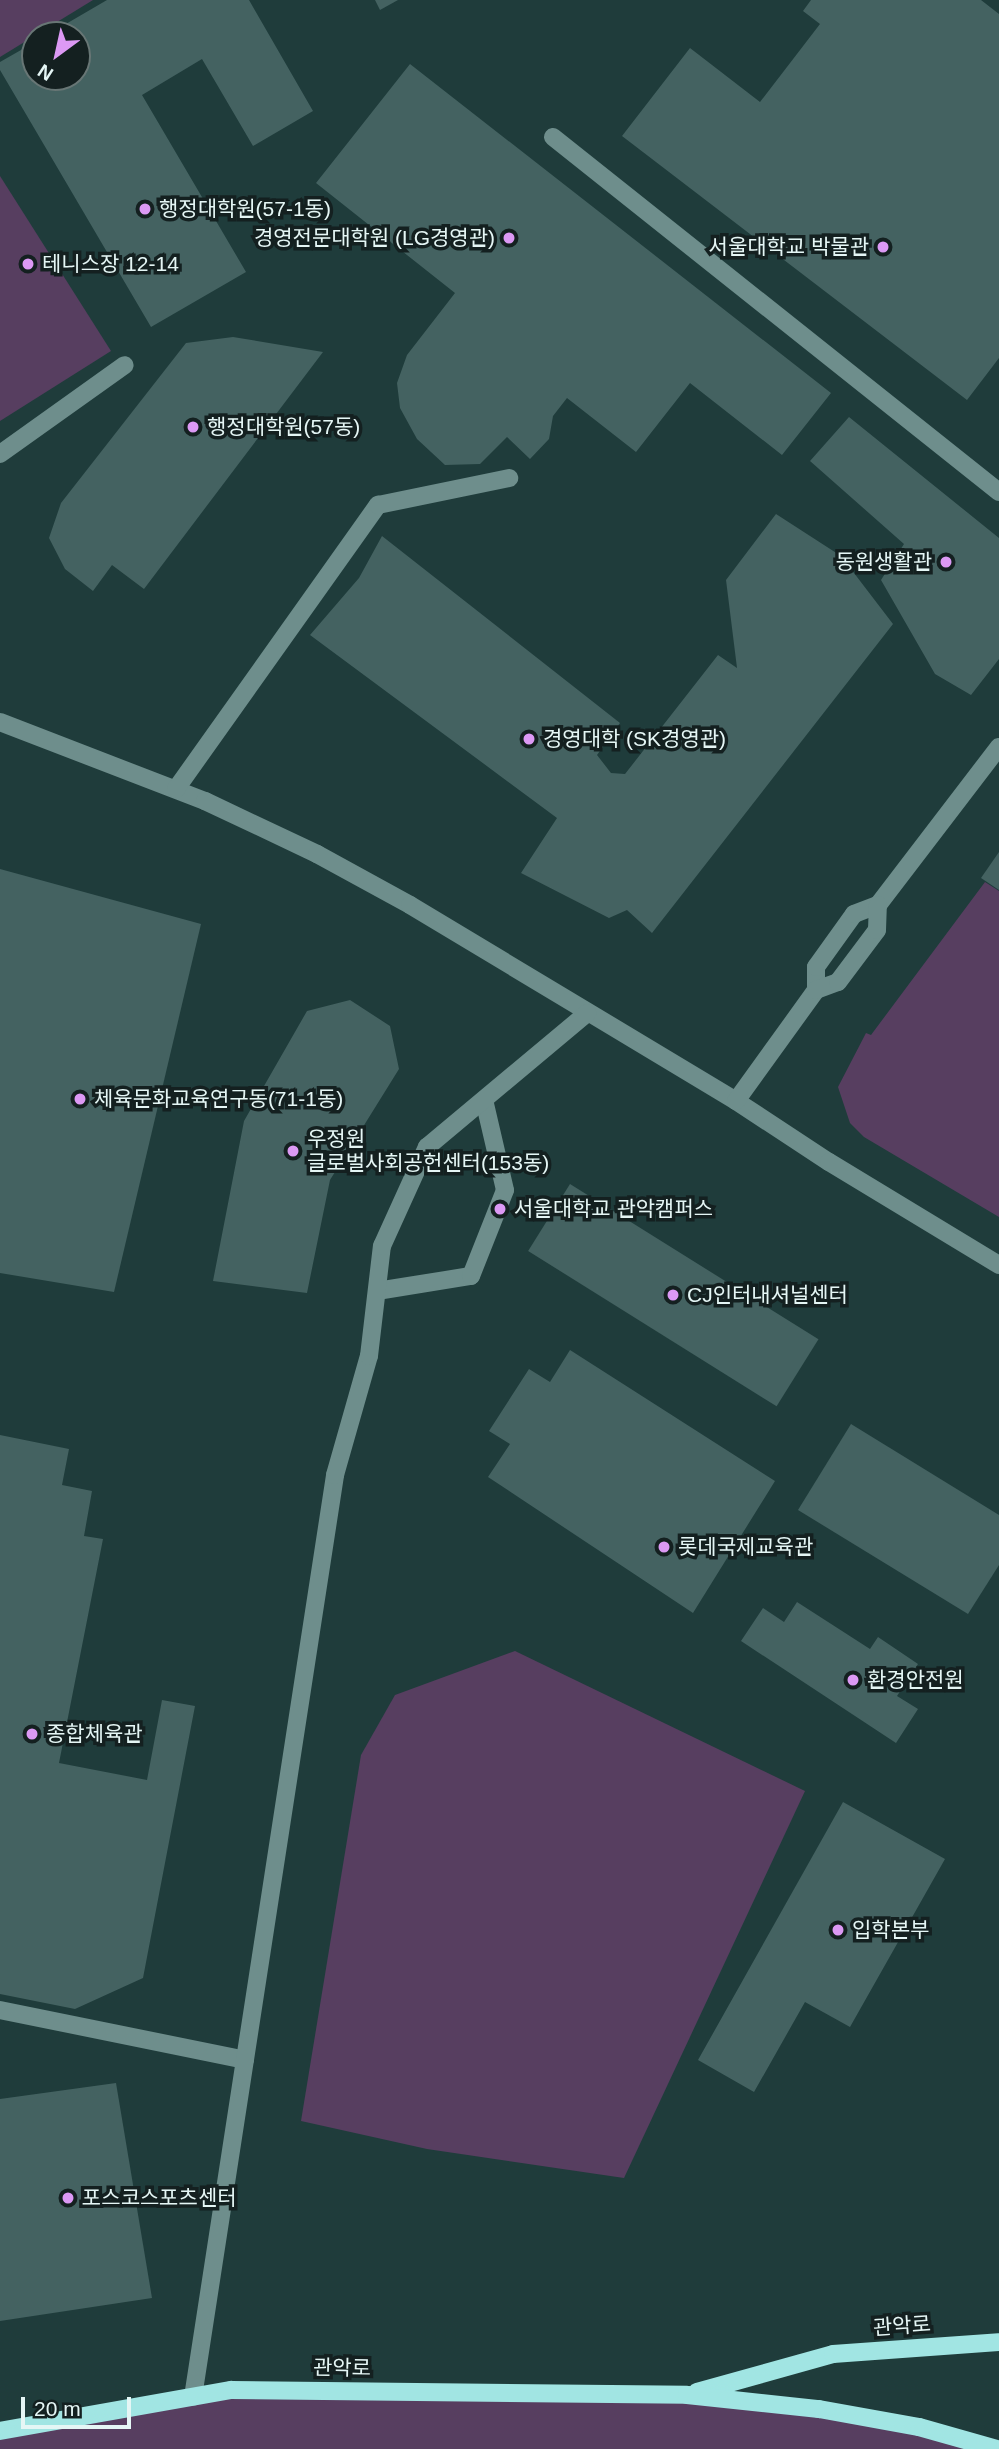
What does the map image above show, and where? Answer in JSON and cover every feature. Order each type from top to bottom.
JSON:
[{"type":"main road","name":"관악로","points":[[687,2395],[833,2354],[999,2342]]},
{"type":"main road","name":"관악로","points":[[0,2431],[232,2390],[687,2395],[819,2409],[919,2427],[997,2449]]},
{"type":"street","points":[[553,137],[999,492]]},
{"type":"street","points":[[0,454],[125,365]]},
{"type":"street","points":[[176,789],[378,505],[509,478]]},
{"type":"street","points":[[0,722],[176,789],[341,866],[736,1101],[999,1265]]},
{"type":"street","points":[[816,990],[816,967],[846,925],[854,915],[878,905],[999,747]]},
{"type":"street","points":[[736,1101],[816,990],[838,982],[877,930],[878,905]]},
{"type":"street","points":[[193,2397],[335,1475],[369,1356],[383,1246],[427,1147],[587,1013]]},
{"type":"street","points":[[377,1291],[471,1276],[505,1191],[484,1100]]},
{"type":"street","points":[[0,2010],[245,2060]]},
{"type":"shaded area","points":[[0,0],[93,0],[59,21],[21,21],[21,44],[0,57]]},
{"type":"shaded area","name":"테니스장 12-14","points":[[0,176],[111,351],[0,421]]},
{"type":"shaded area","points":[[985,882],[999,891],[999,1217],[864,1137],[850,1123],[838,1087],[866,1033],[871,1035]]},
{"type":"shaded area","points":[[515,1651],[805,1791],[624,2178],[427,2149],[301,2121],[361,1755],[395,1695]]},
{"type":"shaded area","points":[[231,2390],[687,2395],[819,2409],[997,2449],[0,2449],[0,2431]]},
{"type":"building","name":"행정대학원(57-1동)","points":[[107,0],[249,0],[313,111],[253,146],[202,59],[142,95],[246,272],[151,327],[0,70],[0,62],[21,50],[21,91],[91,91],[91,21],[71,21]]},
{"type":"building","points":[[375,0],[398,0],[380,10]]},
{"type":"building","name":"서울대학교 박물관","points":[[811,0],[981,0],[999,14],[999,358],[967,400],[622,136],[690,48],[760,102],[820,24],[803,11]]},
{"type":"building","name":"경영전문대학원 (LG경영관)","points":[[410,64],[831,393],[782,455],[690,383],[636,452],[567,398],[553,416],[549,439],[530,459],[507,437],[480,464],[445,465],[417,439],[400,408],[397,383],[407,355],[455,293],[316,183]]},
{"type":"building","name":"행정대학원(57동)","points":[[233,337],[323,352],[144,589],[112,565],[93,591],[65,569],[49,538],[61,503],[186,343]]},
{"type":"building","name":"동원생활관","points":[[849,417],[999,538],[999,659],[971,695],[935,674],[881,580],[904,544],[810,461]]},
{"type":"building","name":"경영대학 (SK경영관)","points":[[776,514],[841,556],[893,624],[652,933],[627,910],[609,918],[521,873],[557,818],[310,635],[359,578],[382,536],[620,723],[597,755],[611,773],[625,774],[718,655],[737,668],[726,580]]},
{"type":"building","points":[[999,852],[999,890],[981,878]]},
{"type":"building","name":"체육문화교육연구동(71-1동)","points":[[0,869],[201,924],[114,1292],[0,1273]]},
{"type":"building","name":"우정원 글로벌사회공헌센터(153동)","points":[[350,1000],[390,1026],[399,1069],[330,1180],[307,1293],[213,1281],[244,1121],[307,1011]]},
{"type":"building","name":"CJ인터내셔널센터","points":[[570,1184],[818,1339],[777,1406],[528,1251]]},
{"type":"building","name":"롯데국제교육관","points":[[570,1350],[775,1481],[693,1613],[488,1477],[510,1444],[489,1431],[529,1369],[550,1382]]},
{"type":"building","points":[[851,1424],[999,1515],[999,1565],[968,1614],[798,1510]]},
{"type":"building","name":"종합체육관","points":[[0,1435],[69,1449],[62,1485],[92,1491],[84,1536],[103,1539],[59,1763],[147,1780],[162,1700],[195,1706],[143,1978],[75,2009],[0,1994]]},
{"type":"building","name":"환경안전원","points":[[797,1602],[870,1649],[878,1637],[918,1664],[897,1696],[918,1709],[896,1743],[741,1641],[763,1608],[784,1622]]},
{"type":"building","name":"입학본부","points":[[843,1802],[945,1859],[850,2027],[805,2002],[754,2092],[698,2060]]},
{"type":"building","name":"포스코스포츠센터","points":[[116,2083],[152,2298],[0,2321],[0,2099]]},
{"type":"place","name":"행정대학원(57-1동)","points":[[145,209]]},
{"type":"place","name":"경영전문대학원 (LG경영관)","points":[[509,238]]},
{"type":"place","name":"서울대학교 박물관","points":[[883,247]]},
{"type":"place","name":"테니스장 12-14","points":[[28,264]]},
{"type":"place","name":"행정대학원(57동)","points":[[193,427]]},
{"type":"place","name":"동원생활관","points":[[946,562]]},
{"type":"place","name":"경영대학 (SK경영관)","points":[[529,739]]},
{"type":"place","name":"체육문화교육연구동(71-1동)","points":[[80,1099]]},
{"type":"place","name":"우정원 글로벌사회공헌센터(153동)","points":[[293,1151]]},
{"type":"place","name":"서울대학교 관악캠퍼스","points":[[500,1209]]},
{"type":"place","name":"CJ인터내셔널센터","points":[[673,1295]]},
{"type":"place","name":"롯데국제교육관","points":[[664,1547]]},
{"type":"place","name":"환경안전원","points":[[853,1680]]},
{"type":"place","name":"종합체육관","points":[[32,1734]]},
{"type":"place","name":"입학본부","points":[[838,1930]]},
{"type":"place","name":"포스코스포츠센터","points":[[68,2198]]}]
